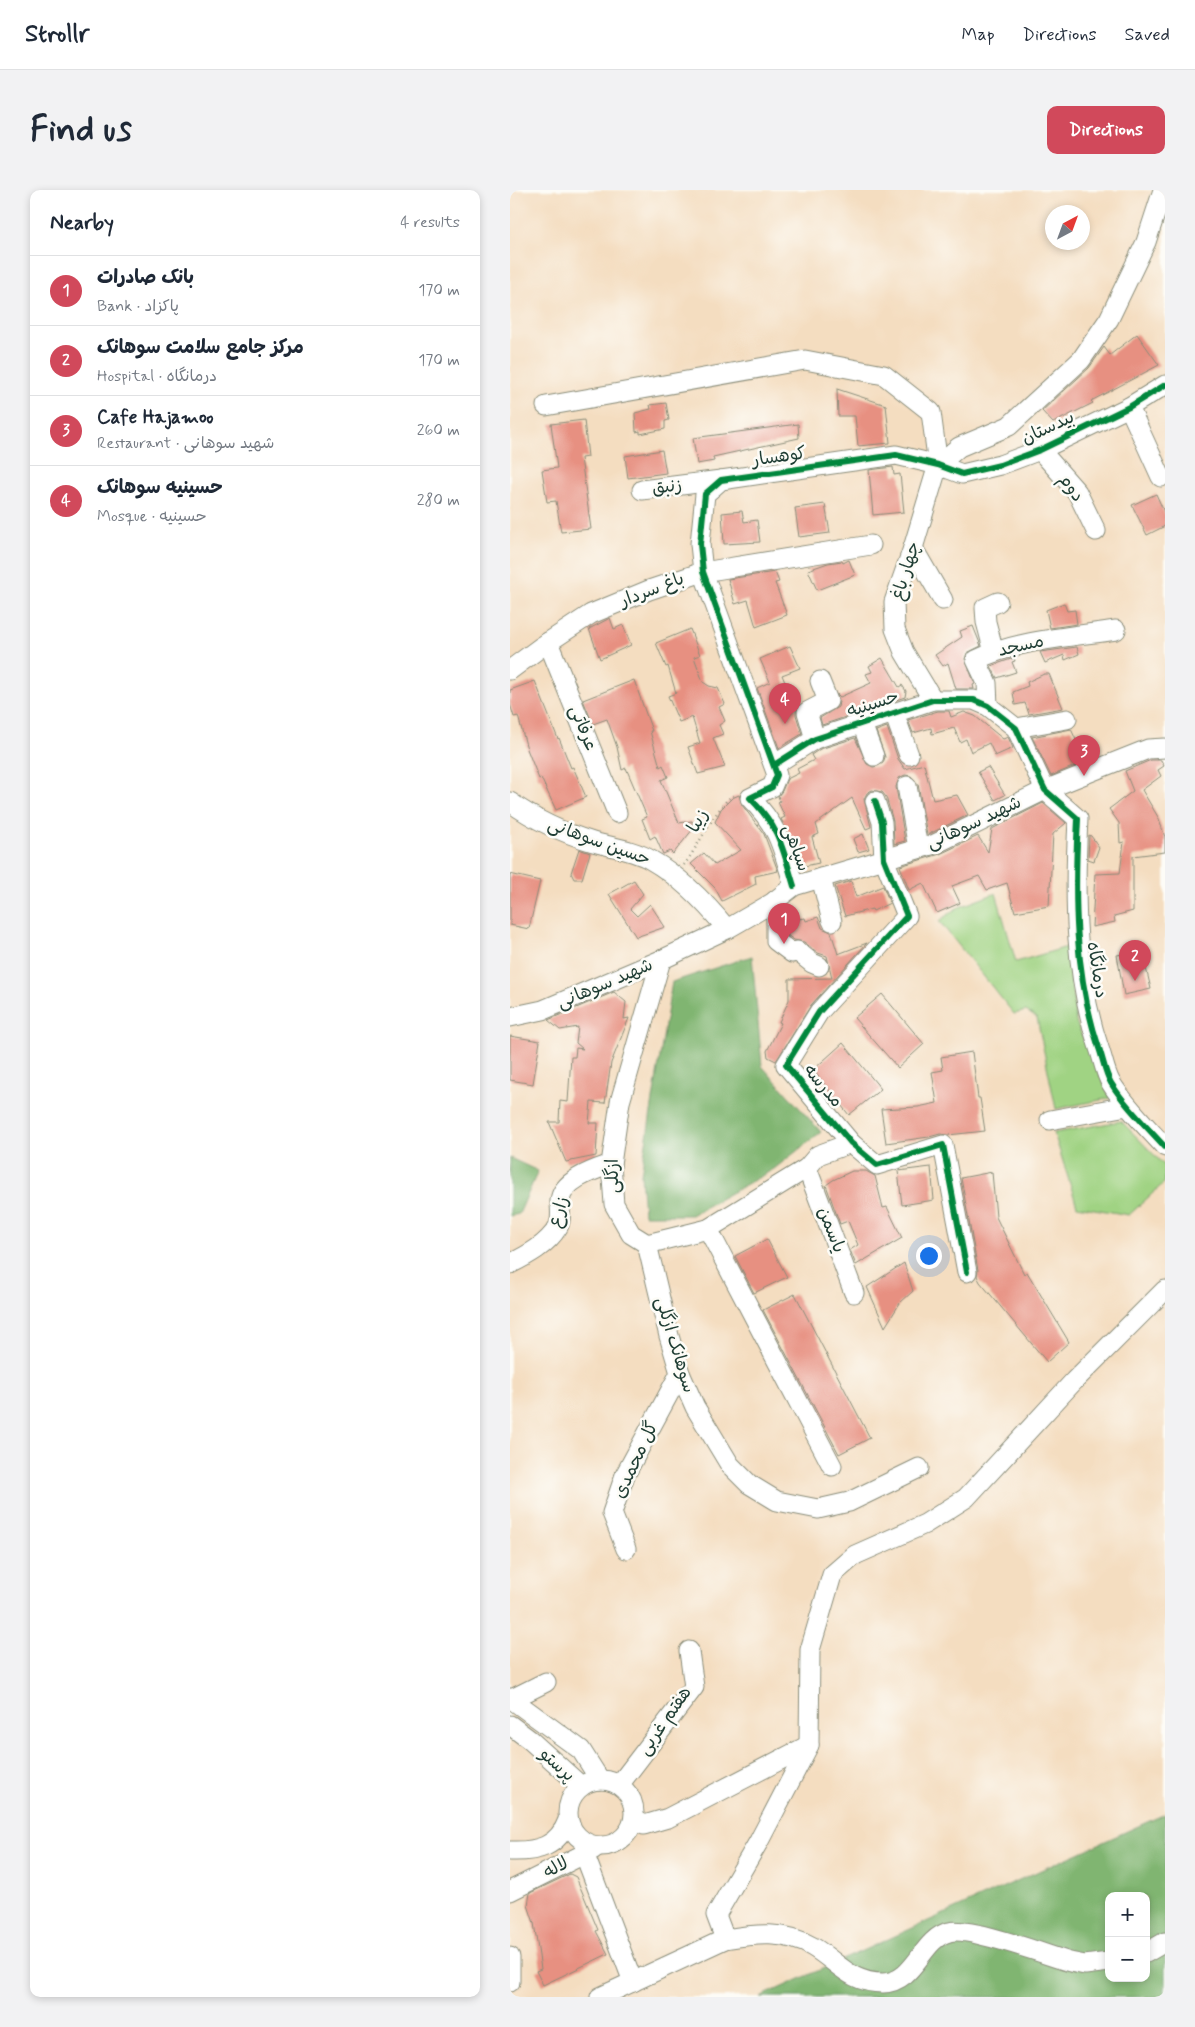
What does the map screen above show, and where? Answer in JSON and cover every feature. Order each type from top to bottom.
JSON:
[{"type":"street","points":[[938,465],[959,446],[1009,426],[1080,360],[1109,319],[1146,242],[1163,190]]},
{"type":"street","points":[[546,406],[804,360],[884,375],[897,385],[931,412],[938,465]]},
{"type":"street","name":"بیدستان","points":[[938,465],[962,474],[1000,465],[1040,450],[1129,407],[1165,386]]},
{"type":"street","points":[[1129,407],[1161,477]]},
{"type":"street","name":"دوم","points":[[1040,450],[1077,492],[1096,531]]},
{"type":"street","name":"کوهسار","points":[[721,480],[896,455],[938,465]]},
{"type":"street","name":"چهار باغ","points":[[934,700],[904,652],[895,629],[894,602],[913,548],[938,465]]},
{"type":"street","points":[[721,480],[705,494],[700,544],[704,572],[777,775],[772,787],[750,798]]},
{"type":"street","name":"زنبق","points":[[642,490],[721,480]]},
{"type":"street","name":"باغ سردار","points":[[510,670],[591,614],[649,590],[704,572],[871,545]]},
{"type":"street","points":[[913,548],[943,600]]},
{"type":"street","points":[[994,652],[986,622],[985,608],[998,602]]},
{"type":"street","name":"مسجد","points":[[988,706],[987,683],[976,660],[994,652],[1046,640],[1116,630]]},
{"type":"street","name":"عرفاتی","points":[[548,642],[617,813]]},
{"type":"street","points":[[815,739],[807,712],[828,701],[820,681]]},
{"type":"street","name":"حسینیه","points":[[774,765],[815,739],[934,700],[974,700],[988,706]]},
{"type":"street","points":[[988,706],[1016,728],[1044,790]]},
{"type":"street","points":[[894,713],[909,755]]},
{"type":"street","points":[[1016,728],[1067,719]]},
{"type":"street","points":[[862,724],[874,756]]},
{"type":"street","name":"شهید سوهانی","points":[[510,1017],[543,1010],[661,960],[727,929],[776,900],[794,886],[935,844],[1044,790],[1148,749],[1165,748]]},
{"type":"street","points":[[907,786],[918,848]]},
{"type":"street","name":"درمانگاه","points":[[1044,790],[1078,818],[1076,862],[1077,938],[1089,1018],[1110,1082],[1127,1106],[1165,1146]]},
{"type":"street","name":"سپاهی","points":[[750,798],[766,814],[778,835],[794,886]]},
{"type":"street","points":[[874,801],[882,822],[884,859]]},
{"type":"street","name":"حسین سوهانی","points":[[510,802],[524,813],[558,830],[650,859],[675,876],[705,902],[727,929]]},
{"type":"street","name":"مدرسه","points":[[884,859],[907,916],[819,1012],[786,1065],[852,1143],[877,1164],[943,1145],[967,1272]]},
{"type":"street","points":[[821,878],[832,921]]},
{"type":"street","points":[[776,900],[778,926],[776,941],[792,952],[797,951],[819,966]]},
{"type":"street","name":"ازگلی","points":[[647,1244],[631,1234],[614,1204],[610,1164],[620,1102],[661,960]]},
{"type":"street","points":[[1050,1120],[1127,1106]]},
{"type":"street","points":[[647,1244],[708,1229],[807,1168],[818,1155],[852,1143]]},
{"type":"street","name":"زارع","points":[[510,1264],[548,1242],[559,1225],[560,1198],[570,1183],[583,1174],[610,1164]]},
{"type":"street","name":"یاسمن","points":[[807,1168],[854,1293]]},
{"type":"street","points":[[708,1229],[832,1466]]},
{"type":"street","name":"سوهانک ازگلی","points":[[647,1244],[680,1373],[695,1407],[730,1465],[749,1484],[777,1501],[818,1509],[849,1502],[919,1468]]},
{"type":"street","points":[[725,1939],[716,1915],[759,1841],[809,1745],[810,1650],[832,1575],[855,1555],[924,1524],[966,1498],[1074,1381],[1165,1290]]},
{"type":"street","name":"گل محمدی","points":[[626,1549],[612,1513],[625,1475],[680,1373]]},
{"type":"street","name":"هفتم غربی","points":[[619,1785],[694,1687],[689,1651]]},
{"type":"street","points":[[546,1682],[511,1699],[581,1750],[600,1780]]},
{"type":"street","name":"پرستو","points":[[510,1725],[530,1740],[581,1786]]},
{"type":"street","points":[[634,1819],[644,1824],[668,1818],[809,1745]]},
{"type":"street","points":[[600,1780],[610,1781],[619,1785],[632,1799],[634,1819],[631,1830],[615,1844],[604,1847],[582,1842],[574,1834],[568,1820],[569,1803],[573,1794],[581,1786],[600,1780]]},
{"type":"street","name":"لاله","points":[[510,1850],[531,1851],[544,1847],[562,1834],[568,1820]]},
{"type":"street","name":"لاله","points":[[511,1892],[584,1853],[604,1847]]},
{"type":"street","points":[[584,1853],[633,1982]]},
{"type":"street","points":[[600,1997],[725,1939],[766,1934],[796,1940],[814,1948],[847,1973],[868,1981],[884,1983],[898,1979],[914,1966],[936,1937],[958,1930],[978,1934],[1070,1962],[1085,1965],[1105,1962]]},
{"type":"street","points":[[1150,1951],[1165,1942]]},
{"type":"street","points":[[510,1957],[510,1982]]},
{"type":"green space","points":[[996,893],[1016,962],[1067,947],[1076,1022],[1110,1098],[1056,1109],[1037,1018],[1026,1011],[1014,1014],[939,921],[957,908]]},
{"type":"green space","points":[[752,956],[762,1066],[821,1132],[774,1169],[691,1215],[644,1215],[641,1174],[672,982]]},
{"type":"green space","points":[[1121,1121],[1165,1166],[1165,1182],[1129,1215],[1077,1206],[1054,1133]]},
{"type":"green space","points":[[510,1158],[538,1171],[519,1214],[510,1216]]},
{"type":"green space","points":[[1165,1814],[1165,1997],[760,1997]]},
{"type":"building","points":[[1137,334],[1159,365],[1091,401],[1093,403],[1053,423],[1042,411],[1089,368],[1104,347],[1110,355]]},
{"type":"building","points":[[837,389],[886,405],[890,443],[858,446],[855,416],[838,416]]},
{"type":"building","points":[[666,403],[669,420],[665,421],[665,429],[640,434],[640,431],[636,432],[635,413],[651,409],[650,405]]},
{"type":"building","points":[[584,420],[588,457],[581,458],[591,529],[561,532],[556,501],[547,502],[542,470],[557,468],[551,424]]},
{"type":"building","points":[[798,424],[799,438],[713,457],[714,461],[697,464],[693,438]]},
{"type":"building","points":[[662,450],[666,473],[628,478],[625,456]]},
{"type":"building","points":[[893,467],[894,475],[900,474],[904,512],[873,515],[869,470]]},
{"type":"building","points":[[1156,494],[1165,514],[1165,526],[1147,535],[1132,505]]},
{"type":"building","points":[[825,504],[830,533],[799,537],[795,508]]},
{"type":"building","points":[[742,511],[744,522],[757,520],[760,542],[724,544],[722,513]]},
{"type":"building","points":[[849,560],[855,575],[817,590],[808,570],[828,563],[842,561],[843,563]]},
{"type":"building","points":[[775,572],[779,582],[775,583],[787,615],[756,627],[748,600],[735,604],[728,579]]},
{"type":"building","points":[[1064,603],[1067,611],[1075,610],[1077,624],[1050,628],[1046,610]]},
{"type":"building","points":[[610,618],[614,629],[623,625],[631,645],[600,659],[589,629]]},
{"type":"building","points":[[973,626],[981,646],[967,653],[965,659],[975,684],[973,685],[974,689],[956,689],[948,663],[943,666],[935,655],[962,637],[960,631]]},
{"type":"building","points":[[690,629],[700,655],[694,657],[703,682],[718,688],[725,704],[719,707],[725,721],[719,725],[723,734],[713,738],[725,767],[698,774],[688,747],[700,743],[692,717],[679,722],[668,696],[676,693],[668,666],[666,667],[656,643]]},
{"type":"building","points":[[790,646],[800,668],[782,675],[796,709],[802,734],[779,748],[757,688],[770,682],[760,659]]},
{"type":"building","points":[[1077,647],[1079,654],[1065,660],[1064,655],[1045,663],[1040,652]]},
{"type":"building","points":[[882,658],[899,687],[902,685],[906,691],[905,697],[822,725],[820,718],[838,707],[837,694],[840,697],[871,683],[866,674],[872,672],[869,666]]},
{"type":"building","points":[[1014,658],[1015,661],[1012,662],[1016,672],[997,678],[991,666]]},
{"type":"building","points":[[1044,674],[1049,674],[1063,708],[1029,714],[1025,703],[1015,705],[1013,692],[1028,686],[1027,682]]},
{"type":"building","points":[[634,680],[652,731],[650,731],[660,767],[663,765],[668,777],[661,780],[679,823],[692,821],[693,829],[673,854],[670,851],[663,854],[655,836],[650,839],[642,819],[647,817],[626,768],[622,770],[617,747],[607,719],[593,724],[583,700]]},
{"type":"building","points":[[535,681],[558,739],[586,797],[556,810],[541,778],[539,779],[527,749],[518,716],[514,717],[510,704],[510,690]]},
{"type":"building","points":[[938,711],[949,711],[951,717],[964,712],[975,716],[1003,739],[1008,737],[1013,748],[995,756],[989,743],[971,752],[966,739],[960,742],[954,728],[932,734],[931,728],[913,733],[908,720]]},
{"type":"building","points":[[887,727],[898,759],[905,769],[924,764],[933,800],[957,795],[968,815],[927,835],[918,784],[911,776],[905,775],[899,778],[896,787],[905,841],[894,844],[893,821],[886,797],[882,792],[872,790],[867,793],[864,799],[871,827],[866,829],[852,798],[816,824],[819,834],[812,837],[819,863],[800,867],[789,835],[781,819],[785,817],[778,802],[780,801],[778,796],[787,779],[799,773],[797,769],[814,760],[811,755],[820,749],[855,738],[867,764],[873,767],[878,766],[883,763],[885,757],[876,731]]},
{"type":"building","points":[[1071,729],[1077,742],[1074,743],[1082,763],[1051,776],[1032,737]]},
{"type":"building","points":[[1151,760],[1161,760],[1164,766],[1158,770],[1161,776],[1142,790],[1158,817],[1165,837],[1165,852],[1133,856],[1133,911],[1114,916],[1115,922],[1092,927],[1095,874],[1120,873],[1124,842],[1120,843],[1119,823],[1109,809],[1133,791],[1125,771]]},
{"type":"building","points":[[988,767],[1005,795],[995,800],[978,772]]},
{"type":"building","points":[[739,795],[742,805],[764,834],[778,871],[755,876],[756,884],[722,901],[715,888],[691,864],[704,853],[715,865],[741,850],[715,822],[721,809],[732,798]]},
{"type":"building","points":[[1043,803],[1066,823],[1053,834],[1049,906],[1015,912],[1007,883],[987,890],[979,876],[952,886],[960,903],[937,913],[923,883],[909,890],[900,866],[940,854],[978,836],[988,852],[992,829]]},
{"type":"building","points":[[863,834],[869,849],[858,852],[853,839]]},
{"type":"building","points":[[1089,835],[1099,847],[1094,861],[1088,859]]},
{"type":"building","points":[[579,849],[590,853],[582,879],[574,879],[571,873]]},
{"type":"building","points":[[510,874],[540,881],[529,929],[510,925]]},
{"type":"building","points":[[634,880],[643,894],[630,909],[637,916],[650,904],[665,927],[636,937],[609,894]]},
{"type":"building","points":[[851,881],[856,897],[883,886],[890,903],[873,911],[872,909],[845,916],[835,886]]},
{"type":"building","points":[[818,917],[822,928],[831,932],[838,954],[867,943],[811,1005],[776,1061],[768,1057],[767,1051],[781,1023],[779,1022],[789,1000],[789,979],[832,978],[827,956],[818,953],[804,942],[794,940],[787,935],[787,921],[805,918],[806,921]]},
{"type":"building","points":[[1142,951],[1151,989],[1124,995],[1117,955]]},
{"type":"building","points":[[614,992],[626,1002],[624,1019],[629,1018],[611,1063],[605,1103],[591,1102],[589,1123],[598,1123],[596,1156],[566,1162],[549,1122],[559,1122],[560,1101],[568,1102],[571,1057],[575,1057],[576,1048],[583,1049],[576,1043],[578,1027],[560,1030],[548,1020]]},
{"type":"building","points":[[882,994],[924,1044],[898,1068],[854,1018]]},
{"type":"building","points":[[510,1036],[540,1041],[533,1084],[510,1080]]},
{"type":"building","points":[[843,1043],[881,1089],[849,1115],[813,1070]]},
{"type":"building","points":[[972,1052],[978,1098],[980,1098],[985,1131],[948,1135],[940,1134],[886,1143],[881,1109],[918,1107],[937,1103],[932,1072],[943,1070],[941,1057]]},
{"type":"building","points":[[931,1167],[934,1200],[902,1205],[898,1171]]},
{"type":"building","points":[[852,1171],[866,1171],[875,1176],[883,1208],[887,1207],[902,1238],[856,1265],[850,1250],[858,1245],[848,1221],[840,1224],[826,1185]]},
{"type":"building","points":[[992,1172],[996,1217],[1024,1274],[1027,1272],[1069,1342],[1047,1362],[977,1276],[978,1270],[961,1178]]},
{"type":"building","points":[[767,1239],[787,1277],[754,1293],[735,1256]]},
{"type":"building","points":[[904,1263],[913,1291],[900,1303],[885,1327],[867,1287]]},
{"type":"building","points":[[795,1294],[870,1438],[839,1454],[763,1310]]},
{"type":"building","points":[[570,1874],[576,1877],[598,1930],[596,1931],[608,1954],[543,1985],[536,1971],[541,1969],[534,1923],[528,1905],[530,1893]]},
{"type":"cycle path","points":[[794,886],[779,839],[768,819],[750,798],[772,787],[777,775],[703,572],[700,544],[705,494],[721,480],[896,455],[938,465],[962,474],[1000,465],[1040,450],[1129,407],[1165,385]]},
{"type":"cycle path","points":[[774,765],[815,739],[933,700],[974,700],[988,706],[1016,728],[1045,790],[1078,819],[1076,906],[1080,963],[1091,1020],[1107,1075],[1123,1100],[1165,1147]]},
{"type":"cycle path","points":[[875,801],[882,822],[884,859],[907,916],[819,1012],[786,1065],[851,1143],[877,1165],[943,1145],[967,1272]]},
{"type":"place","name":"حسینیه سوهانک","points":[[785,724]]},
{"type":"place","name":"Cafe Hajamoo","points":[[1084,776]]},
{"type":"place","name":"بانک صادرات","points":[[784,944]]},
{"type":"place","name":"مرکز جامع سلامت سوهانک","points":[[1135,981]]}]
